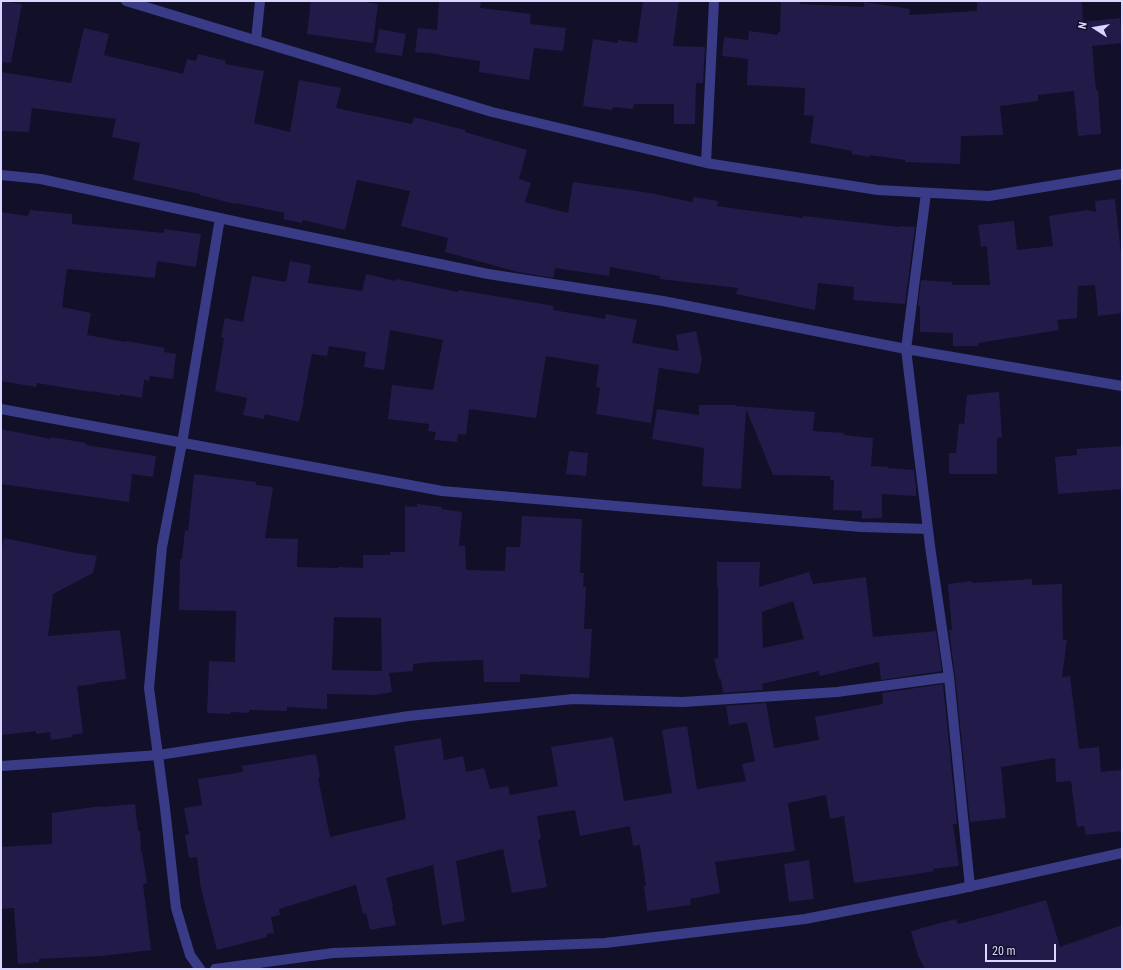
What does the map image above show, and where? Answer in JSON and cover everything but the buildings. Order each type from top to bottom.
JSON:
[{"type":"street","points":[[126,1],[492,112],[706,162],[878,190],[989,196],[1122,174]]},
{"type":"street","points":[[256,40],[260,1]]},
{"type":"street","points":[[706,162],[714,1]]},
{"type":"street","points":[[1,175],[41,179],[488,274],[663,301],[906,349],[1122,386]]},
{"type":"street","points":[[926,193],[906,349],[928,529],[949,678],[970,887]]},
{"type":"street","points":[[200,969],[190,955],[176,908],[149,688],[162,547],[182,443],[220,218]]},
{"type":"street","points":[[1,409],[442,491],[861,527],[928,529]]},
{"type":"street","points":[[1,766],[158,755],[408,716],[573,699],[683,702],[837,692],[949,678]]},
{"type":"street","points":[[215,969],[333,953],[605,943],[805,919],[970,887],[1122,853]]}]
